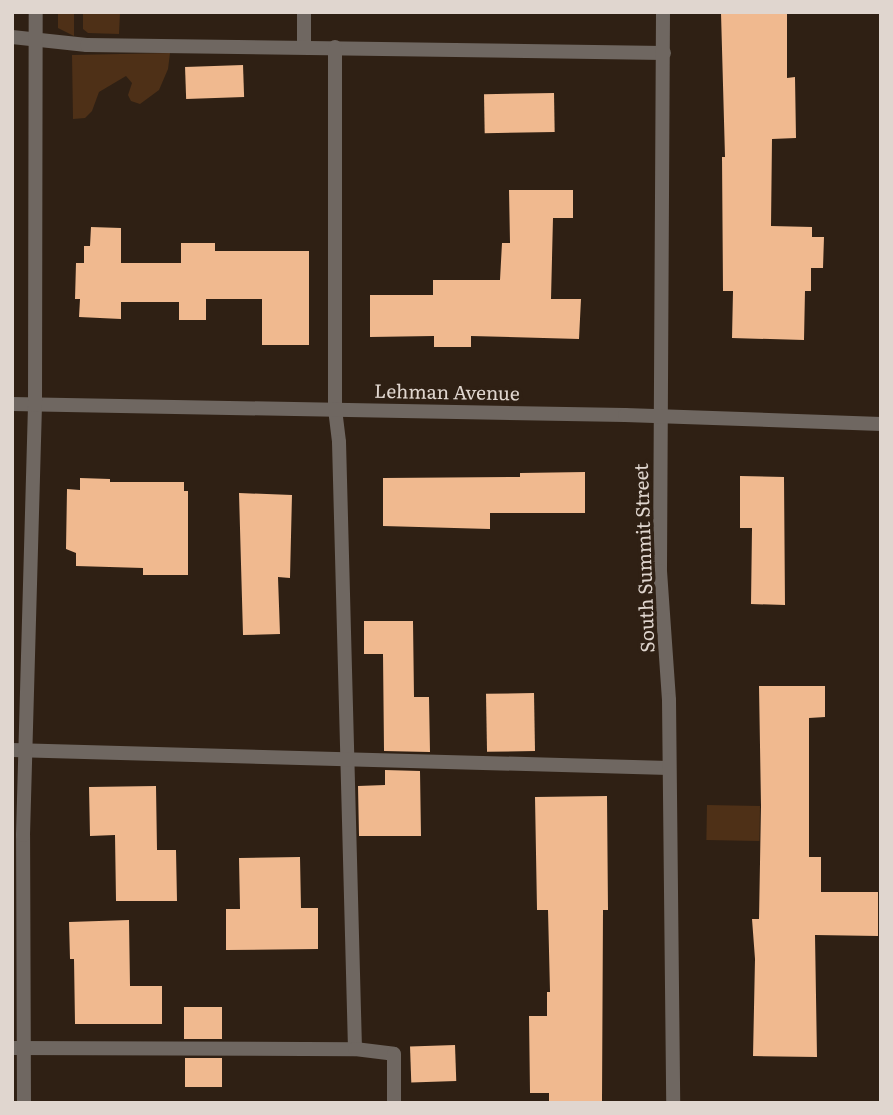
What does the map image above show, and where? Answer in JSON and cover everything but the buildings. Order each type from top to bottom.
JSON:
[{"type":"street","points":[[24,1103],[18,1048],[19,750],[35,405],[36,12]]},
{"type":"street","points":[[304,12],[304,47]]},
{"type":"street","name":"South Summit Street","points":[[663,12],[660,571],[669,700],[673,1103]]},
{"type":"street","points":[[12,37],[87,45],[664,54]]},
{"type":"street","points":[[335,47],[335,409],[339,442],[355,1049]]},
{"type":"street","name":"Lehman Avenue","points":[[12,404],[660,416],[881,424]]},
{"type":"street","points":[[19,750],[669,768]]},
{"type":"street","points":[[18,1048],[355,1049],[394,1054],[394,1103]]},
{"type":"shaded area","points":[[58,12],[74,12],[74,36],[58,28]]},
{"type":"shaded area","points":[[83,12],[120,12],[119,34],[88,33],[83,29]]},
{"type":"shaded area","points":[[170,53],[168,69],[159,90],[140,104],[131,101],[128,95],[132,83],[126,76],[99,92],[92,111],[85,118],[73,119],[72,55]]},
{"type":"shaded area","points":[[707,805],[760,806],[759,841],[706,840]]}]
